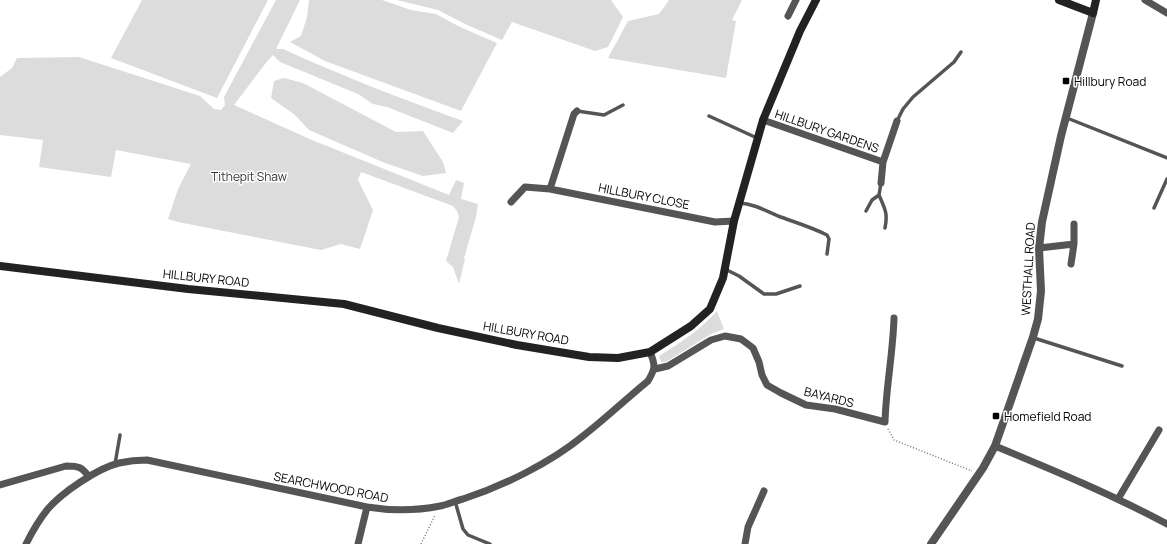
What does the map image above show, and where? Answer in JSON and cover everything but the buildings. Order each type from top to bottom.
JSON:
[{"type":"main road","name":"HILLBURY ROAD","points":[[0,266],[188,289],[344,304],[438,328],[502,342],[589,357],[618,358],[650,352],[691,326],[710,309],[723,278],[734,221],[763,120],[800,31],[816,0]]},
{"type":"main road","points":[[1059,0],[1093,13]]},
{"type":"main road","name":"WESTHALL ROAD","points":[[1093,13],[1096,0]]},
{"type":"street","points":[[788,16],[796,0]]},
{"type":"street","points":[[1145,0],[1167,13]]},
{"type":"street","name":"WESTHALL ROAD","points":[[931,544],[979,474],[995,446],[1033,337],[1038,318],[1041,291],[1039,248],[1042,222],[1066,118],[1093,13]]},
{"type":"street","points":[[550,189],[574,114],[577,112]]},
{"type":"street","name":"HILLBURY GARDENS","points":[[763,120],[883,162]]},
{"type":"street","name":"HILLBURY GARDENS","points":[[880,184],[883,162],[898,120]]},
{"type":"street","name":"HILLBURY CLOSE","points":[[511,202],[525,187],[550,189],[715,222],[734,221]]},
{"type":"street","points":[[1071,264],[1074,244],[1074,224]]},
{"type":"street","points":[[1039,248],[1074,244]]},
{"type":"street","points":[[885,422],[894,318]]},
{"type":"street","name":"BAYARDS","points":[[655,369],[668,366],[711,340],[725,336],[740,339],[753,348],[759,362],[762,375],[768,385],[781,393],[806,405],[835,409],[885,422]]},
{"type":"street","points":[[650,352],[654,360],[655,369]]},
{"type":"street","name":"SEARCHWOOD ROAD","points":[[26,544],[37,523],[49,508],[68,492],[104,468],[115,464],[133,461],[147,460],[388,511],[411,510],[440,506],[509,481],[542,464],[582,437],[648,381],[655,369]]},
{"type":"street","points":[[1118,499],[1159,430]]},
{"type":"street","points":[[995,446],[1063,474],[1118,499],[1167,524]]},
{"type":"street","points":[[0,485],[66,466],[83,468],[90,477]]},
{"type":"street","points":[[745,544],[748,527],[764,491]]},
{"type":"street","points":[[358,544],[367,507]]},
{"type":"lane","points":[[898,120],[902,109],[913,97],[954,62],[960,52]]},
{"type":"lane","points":[[577,112],[604,115],[623,105]]},
{"type":"lane","points":[[709,116],[758,138]]},
{"type":"lane","points":[[1066,118],[1167,158]]},
{"type":"lane","points":[[1154,208],[1167,179]]},
{"type":"lane","points":[[880,184],[879,195],[886,208],[887,216],[885,228]]},
{"type":"lane","points":[[866,210],[872,200],[879,195]]},
{"type":"lane","points":[[739,203],[751,204],[827,235],[829,239],[827,254]]},
{"type":"lane","points":[[725,269],[764,294],[776,294],[800,286]]},
{"type":"lane","points":[[1033,337],[1122,366]]},
{"type":"lane","points":[[115,464],[120,435]]},
{"type":"lane","points":[[455,501],[463,529],[468,535],[490,544]]},
{"type":"path","points":[[885,422],[894,440],[979,474]]},
{"type":"path","points":[[421,544],[430,523],[440,506]]},
{"type":"green space","points":[[142,0],[268,0],[217,98],[111,58]]},
{"type":"green space","name":"Tithepit Shaw","points":[[276,0],[300,0],[276,49],[283,49],[372,87],[463,121],[453,133],[387,107],[373,104],[358,94],[280,62],[273,55],[234,105],[312,140],[449,195],[456,180],[464,183],[461,199],[478,204],[459,284],[453,267],[446,261],[459,217],[453,206],[361,172],[358,180],[373,210],[360,249],[341,244],[321,250],[168,219],[178,189],[191,164],[116,150],[111,177],[39,167],[43,140],[0,135],[0,77],[12,68],[17,58],[79,57],[200,96],[214,109],[221,110],[225,105],[224,97]]},
{"type":"green space","points":[[309,0],[382,0],[411,10],[436,14],[460,27],[497,43],[461,111],[325,61],[290,42],[301,36],[307,17]]},
{"type":"green space","points":[[397,0],[611,0],[623,17],[608,47],[595,51],[512,22],[502,40],[465,24],[438,10]]},
{"type":"green space","points":[[669,0],[742,0],[732,20],[736,21],[726,78],[608,58],[628,21],[659,14]]},
{"type":"green space","points":[[284,78],[303,83],[396,132],[423,131],[443,162],[446,173],[423,176],[385,163],[309,130],[295,115],[271,98],[274,81]]},
{"type":"green space","points":[[717,311],[724,329],[711,334],[666,362],[661,362],[659,356],[697,330]]},
{"type":"place","name":"Hillbury Road","points":[[1066,81]]},
{"type":"place","name":"Homefield Road","points":[[996,416]]}]
